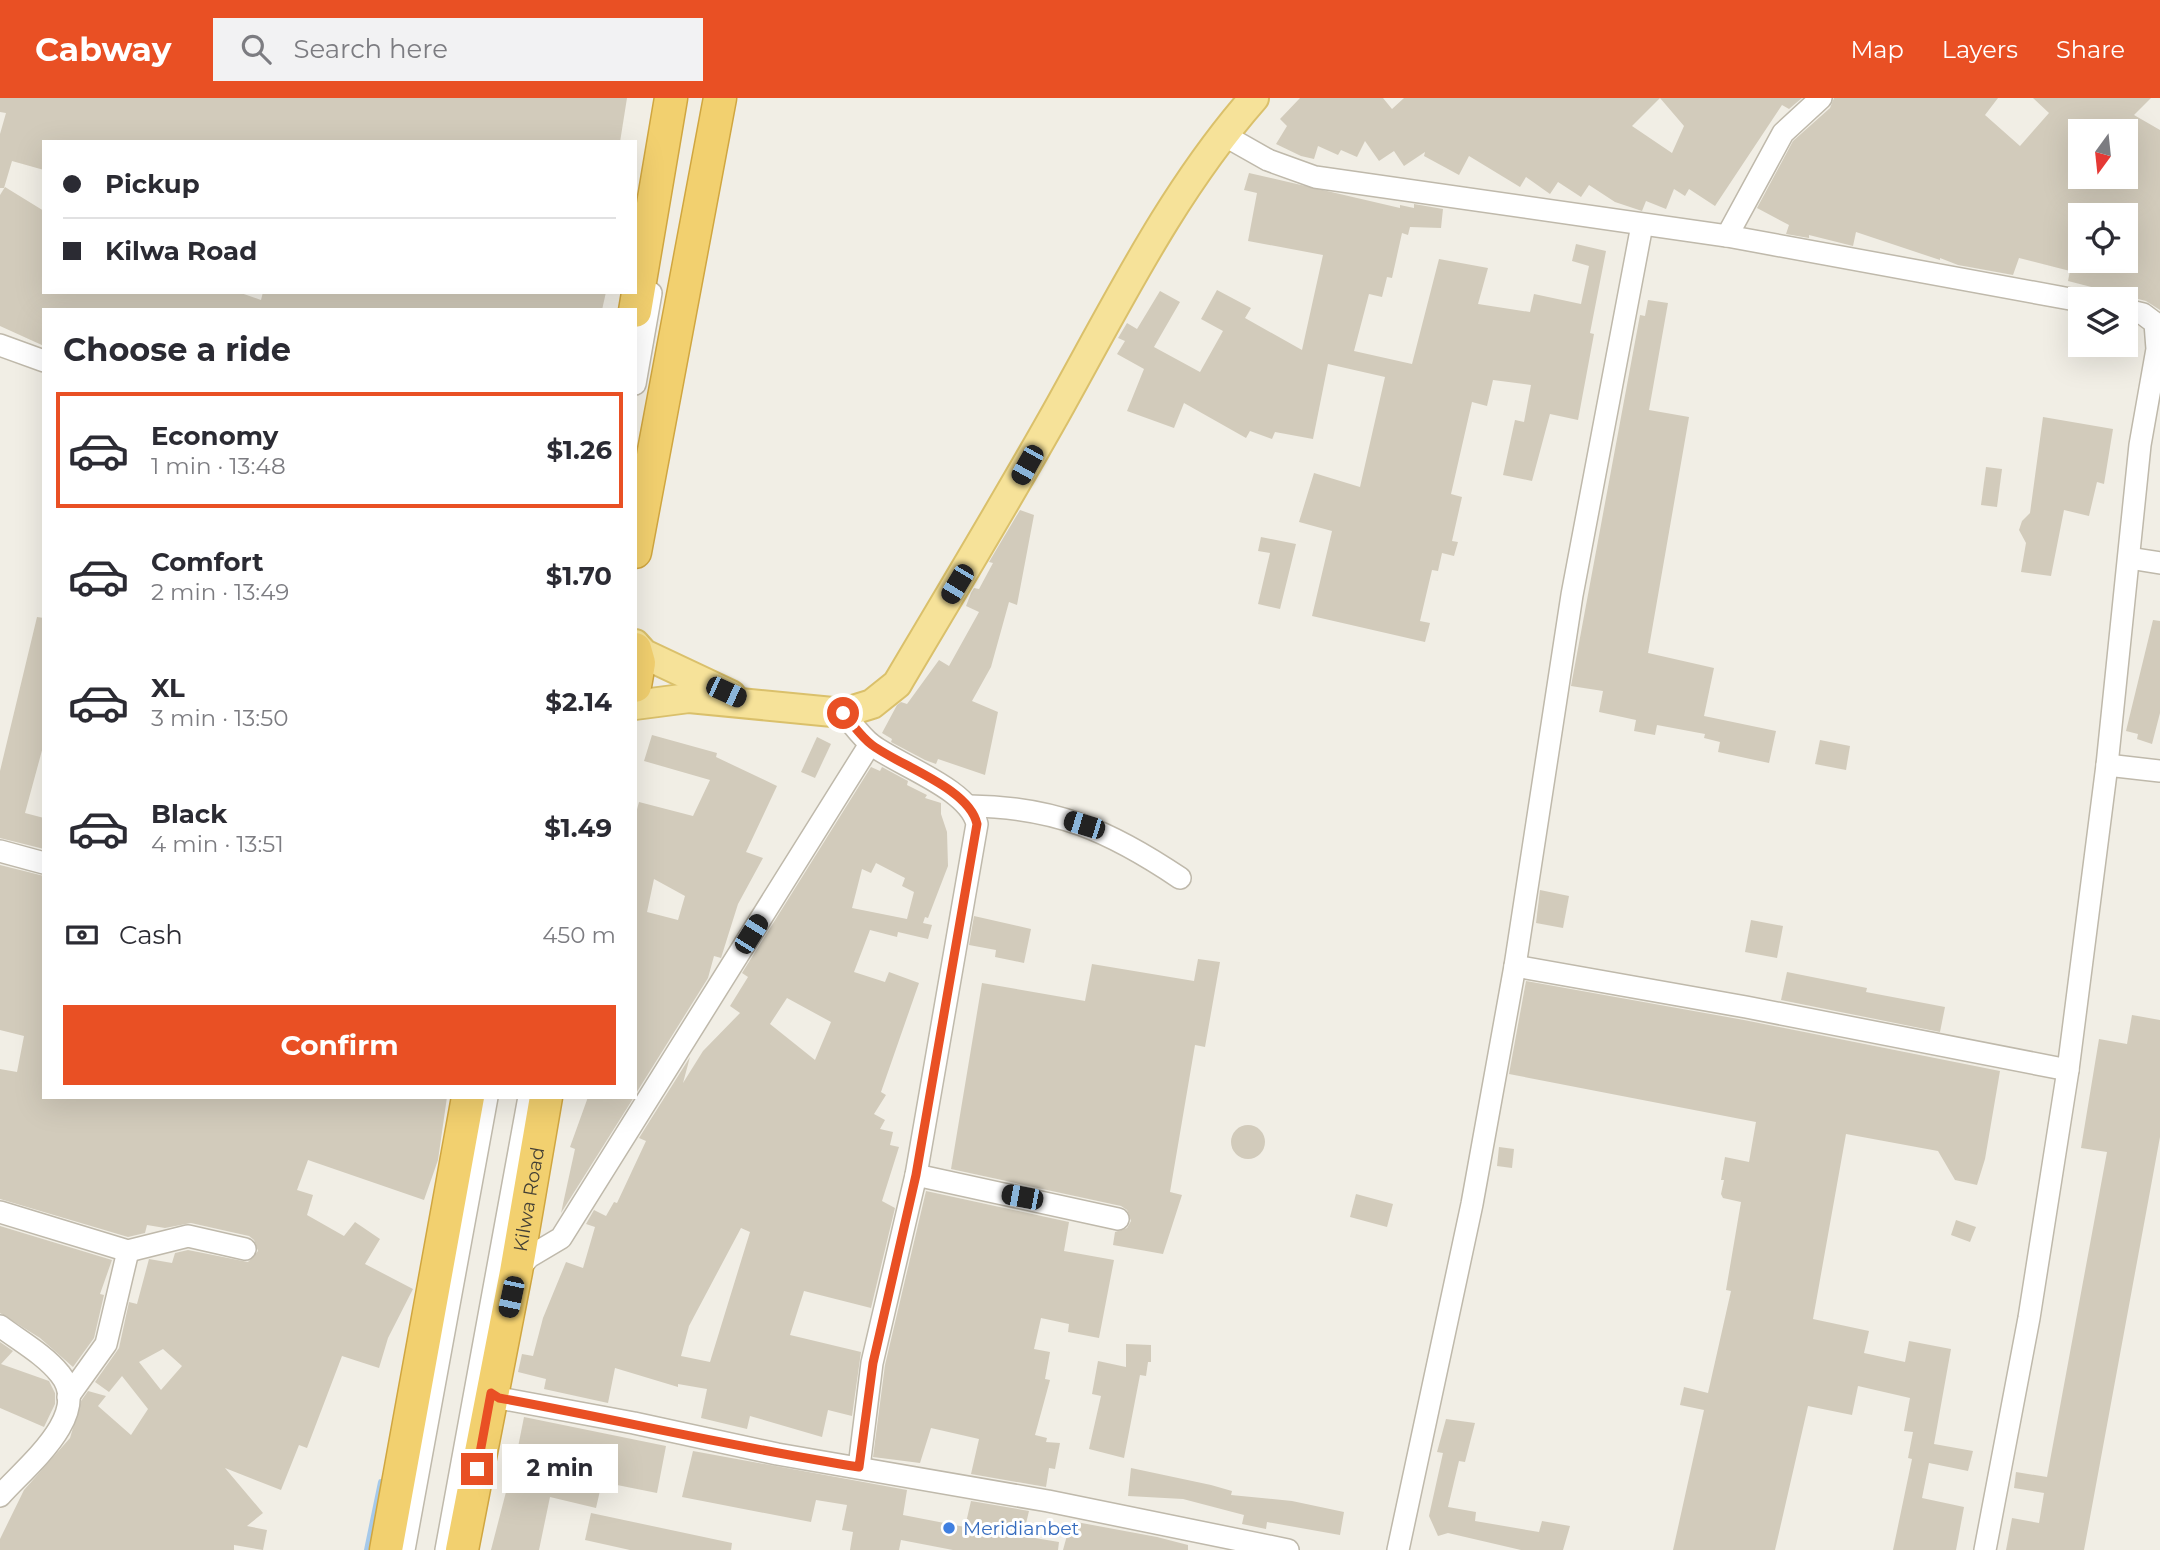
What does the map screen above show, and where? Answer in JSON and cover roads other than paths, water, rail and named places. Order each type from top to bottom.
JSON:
[{"type":"highway","points":[[636,308],[671,98]]},
{"type":"highway","points":[[637,541],[720,98]]},
{"type":"highway","points":[[637,655],[637,674]]},
{"type":"highway","points":[[386,1550],[468,1099]]},
{"type":"highway","name":"Kilwa Road","points":[[462,1550],[516,1272],[546,1099]]},
{"type":"main road","points":[[637,705],[689,698],[843,713],[872,704],[897,684],[996,520],[1162,222],[1222,134],[1254,98]]},
{"type":"main road","points":[[637,649],[746,702]]},
{"type":"street","points":[[637,373],[686,98]]},
{"type":"street","points":[[1727,236],[1783,133],[1821,98]]},
{"type":"street","points":[[1222,134],[1268,160],[1315,177],[1727,236],[2068,299]]},
{"type":"street","points":[[1398,1550],[1459,1271],[1515,966],[1572,595],[1643,225]]},
{"type":"street","points":[[1985,1550],[2029,1318],[2068,1070],[2107,765],[2140,445],[2157,349],[2158,322],[2138,313]]},
{"type":"street","points":[[0,345],[42,360]]},
{"type":"street","points":[[2129,558],[2160,563]]},
{"type":"street","points":[[843,713],[870,744],[912,767],[970,806],[1008,806],[1048,814],[1102,831],[1180,878]]},
{"type":"street","points":[[516,1272],[529,1257],[561,1238],[870,744]]},
{"type":"street","points":[[2107,765],[2160,771]]},
{"type":"street","points":[[859,1467],[873,1363],[916,1175],[975,849],[977,824],[970,806]]},
{"type":"street","points":[[0,851],[42,862]]},
{"type":"street","points":[[1515,966],[1746,1007],[2068,1070]]},
{"type":"street","points":[[404,1550],[487,1099]]},
{"type":"street","points":[[446,1550],[528,1099]]},
{"type":"street","points":[[916,1175],[1118,1219]]},
{"type":"street","points":[[0,1212],[128,1251],[188,1236],[245,1249]]},
{"type":"street","points":[[68,1396],[106,1344],[128,1251]]},
{"type":"street","points":[[0,1326],[61,1375],[68,1396],[67,1410],[56,1436],[0,1496]]},
{"type":"street","points":[[491,1393],[499,1398],[634,1423],[731,1445],[859,1467],[1222,1543],[1288,1550]]},
{"type":"waterway","points":[[367,1550],[381,1482]]},
{"type":"place","name":"Meridianbet","points":[[949,1528]]}]
